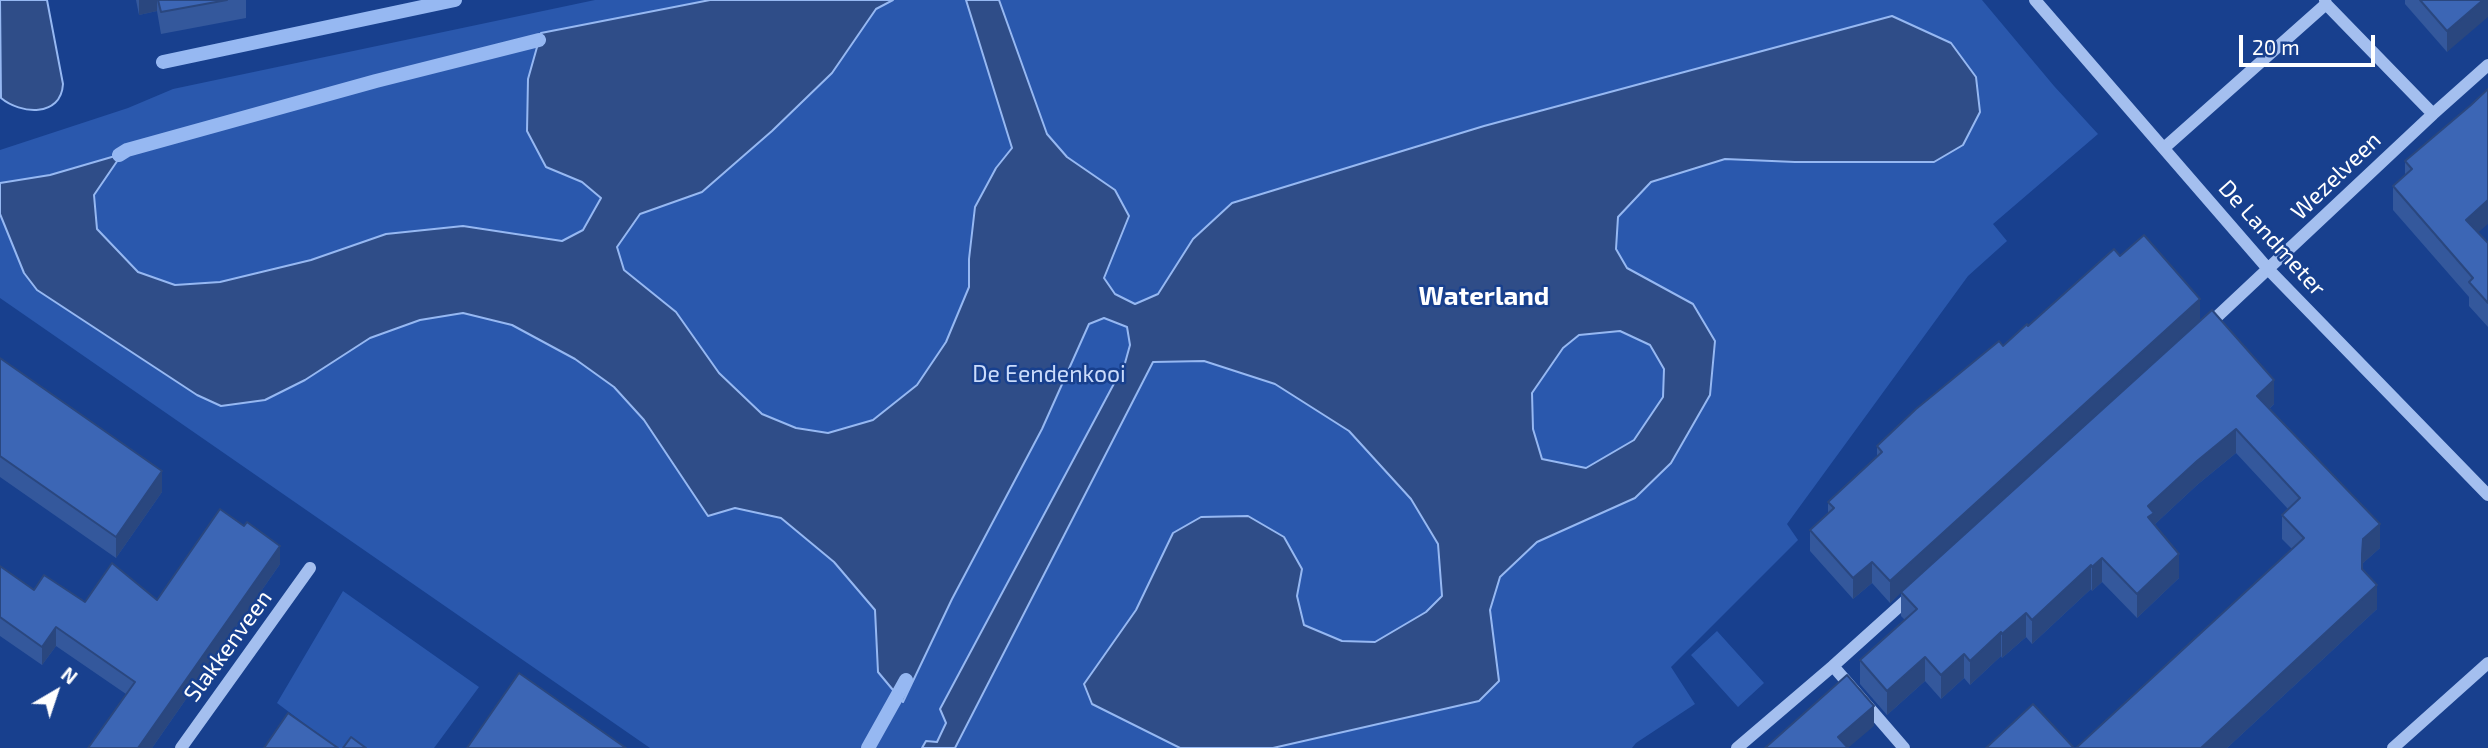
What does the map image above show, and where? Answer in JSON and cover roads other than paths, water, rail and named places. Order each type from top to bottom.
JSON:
[{"type":"street","name":"De Landmeter","points":[[2035,0],[2269,270],[2488,495]]},
{"type":"street","points":[[2164,148],[2325,2],[2433,114]]},
{"type":"street","name":"Wezelveen","points":[[2198,334],[2488,65]]},
{"type":"street","name":"Slakkenveen","points":[[181,748],[310,568]]},
{"type":"street","points":[[1737,748],[1925,583]]},
{"type":"street","points":[[2393,748],[2488,663]]},
{"type":"street","points":[[1833,666],[1904,748]]},
{"type":"waterway","points":[[163,62],[455,0]]},
{"type":"waterway","points":[[119,155],[127,150],[376,81],[539,40]]},
{"type":"waterway","points":[[868,748],[906,680]]},
{"type":"district","name":"Waterland","points":[[1484,296]]},
{"type":"park label","name":"De Eendenkooi","points":[[1049,374]]}]
